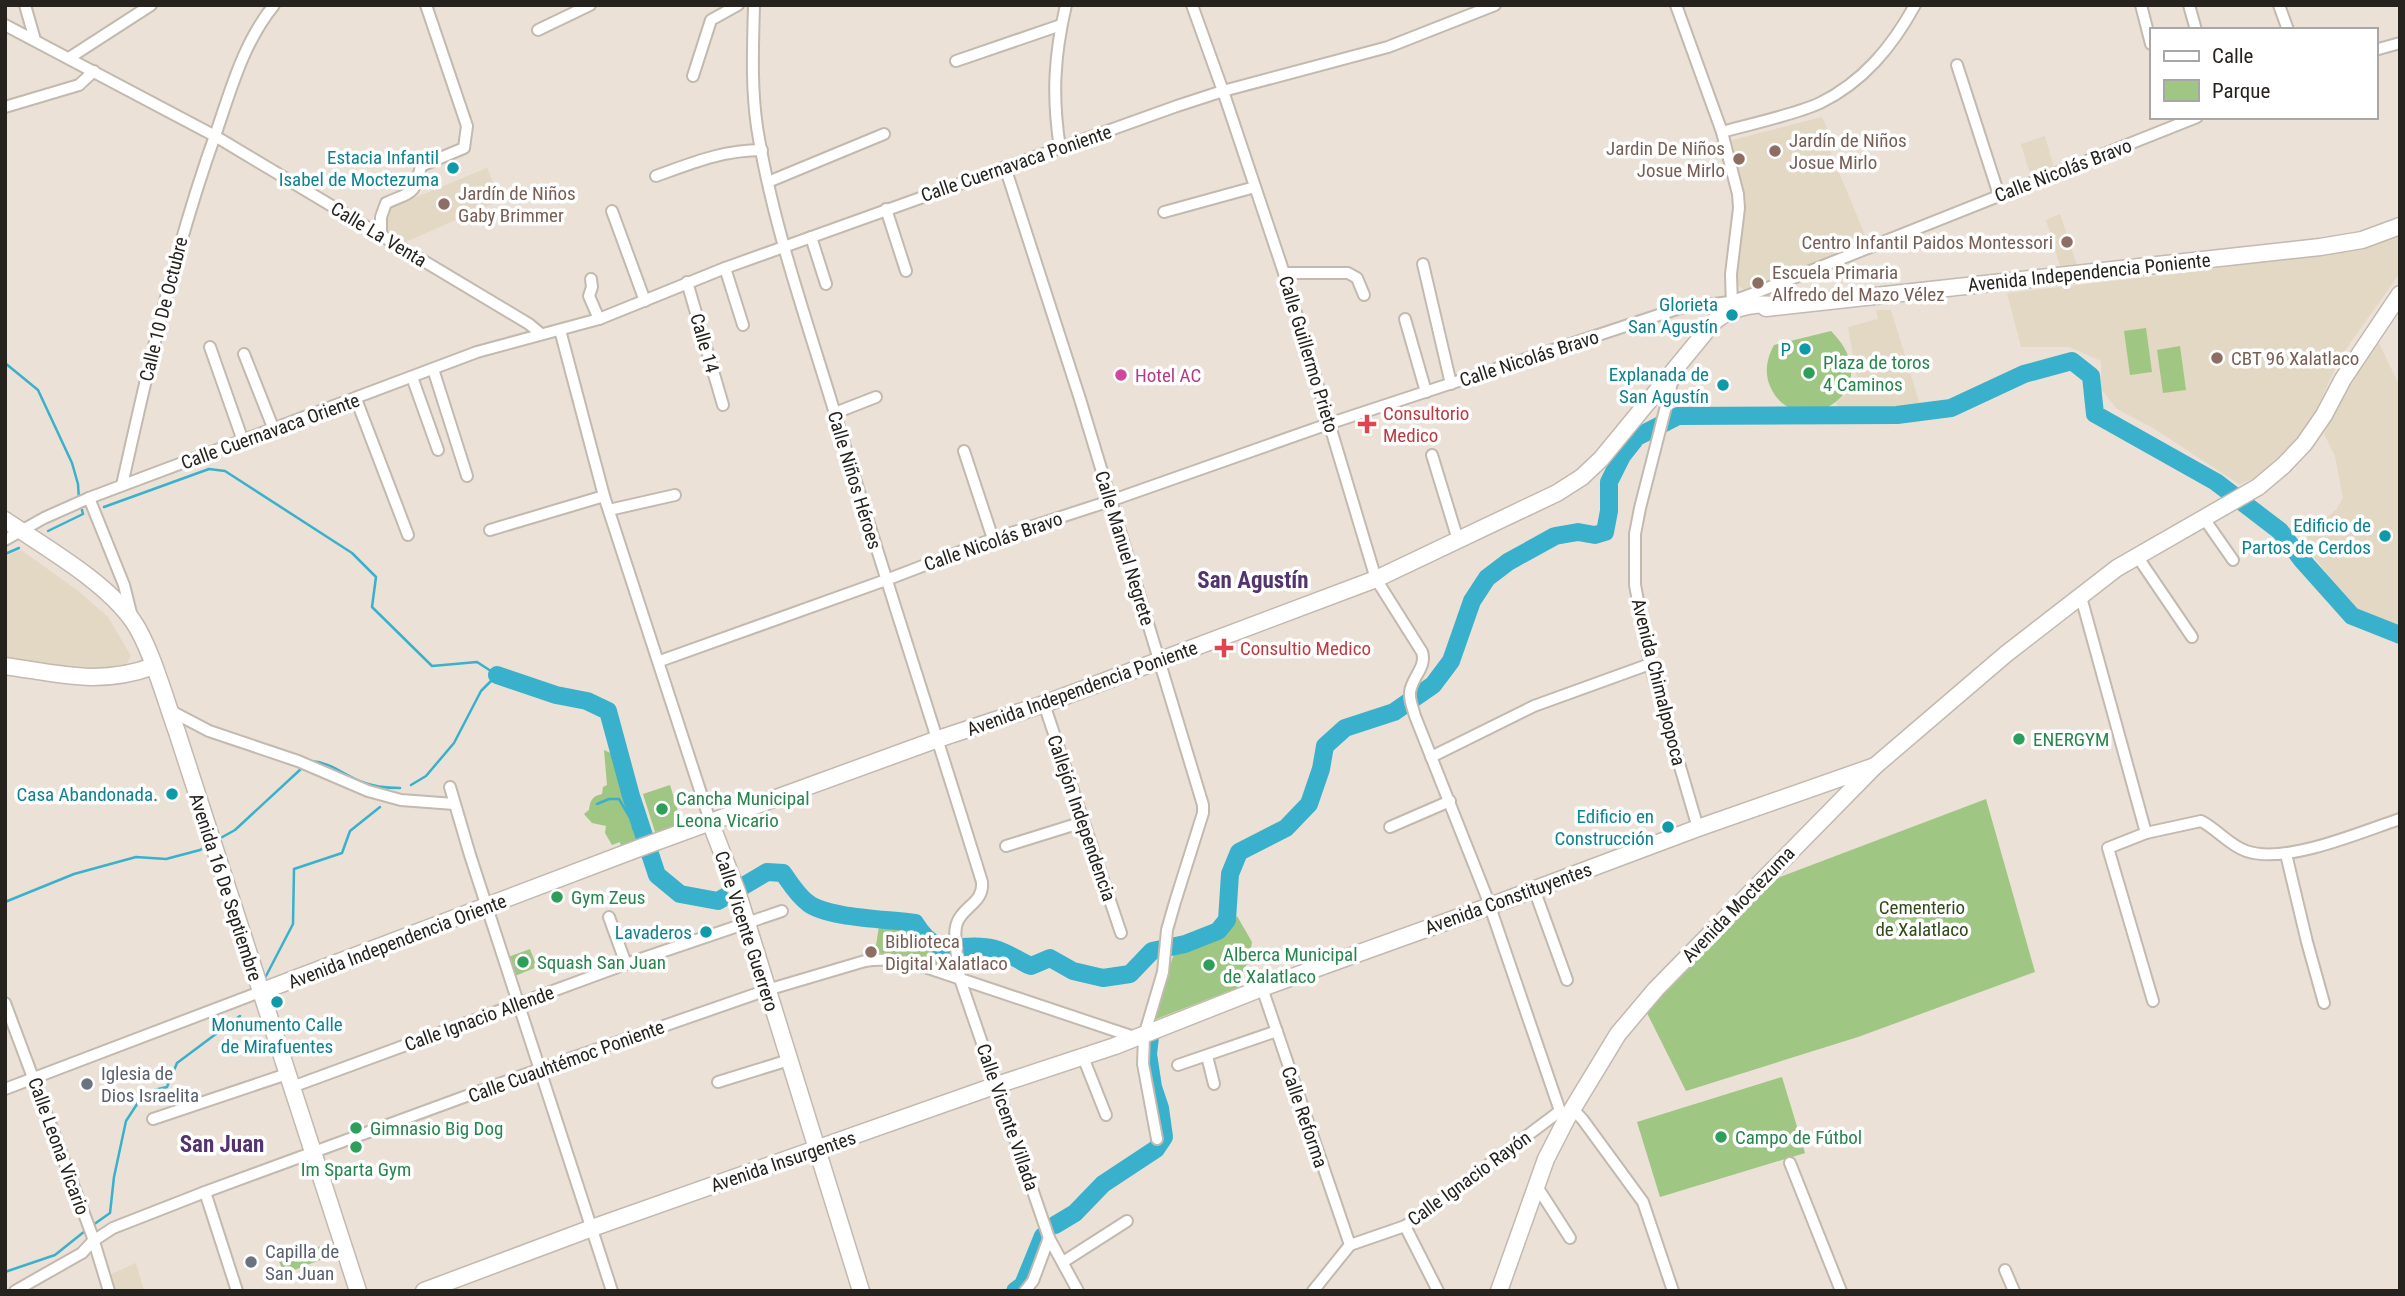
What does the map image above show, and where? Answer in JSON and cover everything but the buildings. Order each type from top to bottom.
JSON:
[{"type":"main road","name":"Avenida Independencia Poniente","points":[[711,824],[938,739],[1044,704],[1376,579],[1548,497],[1581,477],[1601,459],[1709,325],[1732,306],[1775,305],[2320,247],[2362,240],[2400,226]]},
{"type":"main road","name":"Avenida Moctezuma","points":[[1499,1291],[1536,1185],[1566,1112],[1618,1034],[1656,989],[1875,766],[2006,654],[2118,568],[2258,487],[2283,466],[2304,444],[2400,294]]},
{"type":"main road","name":"Avenida Independencia Poniente","points":[[1703,335],[1736,318],[1775,305]]},
{"type":"main road","name":"Avenida 16 De Septiembre","points":[[5,520],[81,572],[106,592],[133,621],[169,710],[358,1291]]},
{"type":"main road","points":[[5,666],[100,679],[131,674],[153,666]]},
{"type":"main road","name":"Avenida Constituyentes","points":[[1141,1037],[1262,988],[1875,766]]},
{"type":"main road","name":"Avenida Independencia Oriente","points":[[260,992],[642,847],[711,824]]},
{"type":"main road","name":"Calle Vicente Guerrero","points":[[711,824],[747,922],[861,1291]]},
{"type":"main road","name":"Avenida Insurgentes","points":[[424,1291],[592,1228],[1141,1037]]},
{"type":"street","points":[[25,5],[35,40]]},
{"type":"street","points":[[69,58],[151,5]]},
{"type":"street","points":[[215,136],[242,57],[261,22],[274,5]]},
{"type":"street","points":[[381,236],[381,217],[386,202],[416,189],[421,166],[464,148],[467,126],[426,5]]},
{"type":"street","points":[[538,30],[590,5]]},
{"type":"street","points":[[693,76],[710,20],[738,5]]},
{"type":"street","name":"Calle Niños Héroes","points":[[754,5],[752,79],[768,182],[835,413],[982,887],[977,900],[957,921],[956,939]]},
{"type":"street","points":[[1060,148],[1055,117],[1054,72],[1066,5]]},
{"type":"street","name":"Calle Guillermo Prieto","points":[[1192,5],[1284,273],[1376,579],[1424,658],[1410,696],[1431,757]]},
{"type":"street","name":"Calle Cuernavaca Poniente","points":[[541,334],[599,319],[687,282],[886,209],[1223,91],[1388,47],[1495,5]]},
{"type":"street","points":[[1676,5],[1731,164],[1739,208],[1731,274],[1732,306]]},
{"type":"street","points":[[1722,132],[1817,104],[1843,90],[1868,72],[1915,5]]},
{"type":"street","points":[[2141,5],[2150,40]]},
{"type":"street","points":[[2189,5],[2195,28]]},
{"type":"street","points":[[2279,5],[2287,28]]},
{"type":"street","name":"Calle La Venta","points":[[5,25],[215,136],[529,324],[541,334]]},
{"type":"street","points":[[956,61],[1062,25]]},
{"type":"street","points":[[2377,49],[2400,43]]},
{"type":"street","points":[[1957,65],[1999,195]]},
{"type":"street","points":[[5,107],[79,85],[94,71]]},
{"type":"street","name":"Calle Nicolás Bravo","points":[[660,661],[993,539],[1331,423],[1680,309],[1732,306],[2056,174],[2172,122]]},
{"type":"street","points":[[768,182],[884,134]]},
{"type":"street","name":"Calle 10 De Octubre","points":[[121,485],[178,246],[215,136]]},
{"type":"street","points":[[656,176],[722,153],[762,150]]},
{"type":"street","name":"Calle Manuel Negrete","points":[[1005,167],[1080,399],[1203,805],[1167,930],[1167,953],[1141,1037]]},
{"type":"street","points":[[1164,212],[1255,187]]},
{"type":"street","points":[[886,209],[906,271]]},
{"type":"street","points":[[612,211],[645,301]]},
{"type":"street","points":[[811,237],[826,284]]},
{"type":"street","points":[[1423,264],[1451,384]]},
{"type":"street","points":[[725,268],[743,325]]},
{"type":"street","points":[[1284,273],[1348,273],[1357,278],[1364,295]]},
{"type":"street","points":[[592,279],[593,287],[589,296],[599,319]]},
{"type":"street","name":"Calle 14","points":[[687,282],[723,405]]},
{"type":"street","points":[[1405,318],[1426,392]]},
{"type":"street","name":"Calle Vicente Guerrero","points":[[560,330],[604,496],[711,824]]},
{"type":"street","name":"Calle Cuernavaca Oriente","points":[[5,540],[44,518],[121,485],[356,400],[477,352],[541,334]]},
{"type":"street","points":[[210,347],[243,441]]},
{"type":"street","points":[[244,354],[274,430]]},
{"type":"street","name":"Avenida Chimalpopoca","points":[[1676,368],[1640,508],[1634,553],[1635,585],[1650,664],[1698,828]]},
{"type":"street","points":[[433,369],[467,476]]},
{"type":"street","points":[[412,377],[438,450]]},
{"type":"street","points":[[835,413],[876,397]]},
{"type":"street","points":[[356,400],[408,535]]},
{"type":"street","points":[[964,451],[993,539]]},
{"type":"street","points":[[1432,455],[1458,540]]},
{"type":"street","points":[[609,510],[675,495]]},
{"type":"street","points":[[490,530],[604,496]]},
{"type":"street","points":[[89,498],[124,585],[133,621]]},
{"type":"street","points":[[2203,517],[2233,560]]},
{"type":"street","points":[[2137,556],[2192,637]]},
{"type":"street","points":[[2081,597],[2146,833]]},
{"type":"street","points":[[1650,664],[1534,706],[1431,757],[1490,906],[1566,1112],[1583,1120],[1643,1202],[1673,1291]]},
{"type":"street","name":"Callejón Independencia","points":[[1044,704],[1121,933]]},
{"type":"street","points":[[169,710],[209,731],[298,761],[368,791],[401,800],[454,804]]},
{"type":"street","points":[[450,787],[612,1291]]},
{"type":"street","points":[[1390,827],[1450,802]]},
{"type":"street","points":[[2153,1002],[2108,848],[2146,833],[2201,821],[2246,851],[2287,854],[2400,819]]},
{"type":"street","points":[[1006,846],[1083,822]]},
{"type":"street","points":[[2287,854],[2307,942],[2325,1003]]},
{"type":"street","points":[[1534,890],[1567,980]]},
{"type":"street","name":"Calle Ignacio Allende","points":[[153,1119],[290,1080],[782,911]]},
{"type":"street","points":[[609,917],[625,964]]},
{"type":"street","name":"Calle Vicente Villada","points":[[956,939],[960,979],[1049,1238],[1078,1291]]},
{"type":"street","name":"Calle Cuauhtémoc Poniente","points":[[15,1291],[82,1253],[91,1233],[113,1228],[540,1069],[767,990],[865,961],[880,958],[919,965],[1141,1037]]},
{"type":"street","name":"Calle Reforma","points":[[1262,988],[1350,1245]]},
{"type":"street","name":"Avenida Independencia Oriente","points":[[5,1089],[260,992]]},
{"type":"street","name":"Calle Leona Vicario","points":[[5,1003],[91,1233],[109,1291]]},
{"type":"street","points":[[1178,1065],[1277,1031]]},
{"type":"street","points":[[1141,1037],[1143,1064],[1157,1139]]},
{"type":"street","points":[[1207,1056],[1214,1084]]},
{"type":"street","points":[[1083,1057],[1105,1115]]},
{"type":"street","points":[[718,1082],[789,1060]]},
{"type":"street","name":"Calle Ignacio Rayón","points":[[1350,1245],[1405,1226],[1566,1112]]},
{"type":"street","points":[[1790,1163],[1841,1291]]},
{"type":"street","points":[[1536,1185],[1570,1238]]},
{"type":"street","points":[[205,1192],[237,1291]]},
{"type":"street","points":[[1063,1262],[1127,1220]]},
{"type":"street","points":[[1405,1226],[1437,1291]]},
{"type":"street","points":[[1025,1291],[1033,1281],[1049,1238]]},
{"type":"street","points":[[1313,1291],[1350,1245]]},
{"type":"street","points":[[2005,1270],[2014,1291]]},
{"type":"shaded area","points":[[1822,117],[1834,143],[1828,146],[1868,242],[1748,292],[1732,282],[1746,200],[1740,184],[1732,140]]},
{"type":"shaded area","points":[[2045,136],[2055,172],[2032,181],[2021,144]]},
{"type":"shaded area","name":"Jardín de Niños Gaby Brimmer","points":[[487,168],[501,200],[401,244],[385,238],[387,209]]},
{"type":"shaded area","points":[[2060,214],[2078,268],[2061,269],[2046,220]]},
{"type":"shaded area","name":"CBT 96 Xalatlaco","points":[[2400,234],[2400,273],[2341,356],[2309,425],[2279,464],[2260,476],[2239,484],[2153,428],[2117,409],[2101,389],[2101,361],[2069,347],[2021,347],[2007,293],[2365,248]]},
{"type":"shaded area","points":[[1876,310],[1891,310],[1923,415],[1844,422],[1836,402],[1858,385],[1848,327],[1878,319]]},
{"type":"shaded area","points":[[2378,341],[2400,387],[2400,626],[2395,628],[2362,614],[2337,587],[2303,542],[2319,523],[2336,510],[2343,498],[2335,456],[2324,434],[2346,386]]},
{"type":"shaded area","points":[[21,550],[77,590],[108,617],[131,656],[121,674],[5,664],[5,556]]},
{"type":"shaded area","points":[[136,1263],[144,1291],[111,1291],[107,1276]]},
{"type":"green space","points":[[2146,328],[2152,372],[2130,375],[2124,331]]},
{"type":"green space","name":"Plaza de toros 4 Caminos","points":[[1831,331],[1847,354],[1851,374],[1846,391],[1833,404],[1817,411],[1799,411],[1782,403],[1770,386],[1767,376],[1768,360],[1774,345]]},
{"type":"green space","points":[[2180,346],[2186,390],[2163,393],[2157,350]]},
{"type":"green space","points":[[604,750],[617,756],[618,768],[644,844],[622,853],[620,842],[612,845],[605,833],[606,826],[592,823],[584,814],[589,810],[592,799],[602,794],[603,787],[607,785]]},
{"type":"green space","name":"Cancha Municipal Leona Vicario","points":[[670,785],[682,824],[655,832],[643,794]]},
{"type":"green space","name":"Cementerio de Xalatlaco","points":[[1986,799],[2035,972],[1858,1037],[1686,1091],[1646,1011],[1759,885]]},
{"type":"green space","name":"Alberca Municipal de Xalatlaco","points":[[1237,916],[1252,942],[1249,959],[1237,988],[1151,1021],[1175,951],[1204,945],[1220,938],[1232,926]]},
{"type":"green space","points":[[902,925],[917,931],[927,951],[949,954],[946,967],[875,952],[879,926]]},
{"type":"green space","name":"Squash San Juan","points":[[530,949],[537,967],[515,976],[508,957]]},
{"type":"green space","name":"Campo de Fútbol","points":[[1782,1077],[1805,1153],[1660,1197],[1637,1122]]},
{"type":"green space","points":[[320,1246],[325,1258],[284,1274],[279,1261],[306,1251],[308,1254]]},
{"type":"waterway","points":[[497,675],[556,695],[587,701],[608,711],[631,796],[657,875],[680,894],[718,901],[767,872],[783,873],[808,903],[829,912],[915,923],[924,935],[942,947],[995,949],[1031,966],[1050,958],[1073,971],[1103,978],[1130,974],[1152,951],[1185,944],[1218,931],[1227,920],[1230,874],[1239,852],[1286,828],[1309,804],[1321,769],[1325,746],[1345,728],[1394,712],[1433,685],[1451,661],[1472,601],[1487,578],[1508,562],[1555,536],[1578,532],[1595,535],[1605,532],[1609,511],[1609,482],[1622,456],[1637,437],[1678,416],[1897,415],[1951,408],[2024,374],[2072,361],[2091,376],[2095,414],[2216,482],[2280,531],[2352,616],[2400,635]]},
{"type":"waterway","points":[[5,363],[38,390],[72,463],[79,500]]},
{"type":"waterway","points":[[104,507],[209,469],[225,471],[352,553],[376,577],[372,607],[432,666],[477,662],[497,675],[481,691],[454,743],[426,776],[411,785]]},
{"type":"waterway","points":[[48,531],[83,514],[82,510]]},
{"type":"waterway","points":[[5,554],[19,548]]},
{"type":"waterway","points":[[311,761],[331,766],[367,784],[400,788]]},
{"type":"waterway","points":[[217,840],[235,830],[302,768]]},
{"type":"waterway","points":[[597,804],[609,799],[619,799],[629,816]]},
{"type":"waterway","points":[[266,976],[293,924],[294,869],[342,853],[350,831],[380,807]]},
{"type":"waterway","points":[[633,828],[643,832]]},
{"type":"waterway","points":[[5,902],[74,874],[136,857],[166,859],[200,850],[208,845]]},
{"type":"waterway","points":[[93,1225],[110,1213],[114,1177],[126,1121],[145,1092],[167,1087],[177,1063],[240,1016]]},
{"type":"waterway","points":[[1055,1225],[1075,1213],[1103,1184],[1156,1149],[1164,1137],[1148,1054],[1150,1037]]},
{"type":"waterway","points":[[5,1272],[55,1255],[85,1231]]},
{"type":"waterway","points":[[1015,1291],[1023,1285],[1043,1236]]},
{"type":"place","name":"Jardín de Niños Josue Mirlo","points":[[1775,151]]},
{"type":"place","name":"Jardin De Niños Josue Mirlo","points":[[1739,159]]},
{"type":"place","name":"Estacia Infantil Isabel de Moctezuma","points":[[453,168]]},
{"type":"place","name":"Jardín de Niños Gaby Brimmer","points":[[444,204]]},
{"type":"place","name":"Centro Infantil Paidos Montessori","points":[[2067,242]]},
{"type":"place","name":"Escuela Primaria Alfredo del Mazo Vélez","points":[[1758,283]]},
{"type":"place","name":"Glorieta San Agustín","points":[[1732,315]]},
{"type":"place","name":"P","points":[[1805,349]]},
{"type":"place","name":"CBT 96 Xalatlaco","points":[[2217,358]]},
{"type":"place","name":"Plaza de toros 4 Caminos","points":[[1809,373]]},
{"type":"place","name":"Hotel AC","points":[[1121,375]]},
{"type":"place","name":"Explanada de San Agustín","points":[[1723,385]]},
{"type":"place","name":"Consultorio Medico","points":[[1367,424]]},
{"type":"place","name":"Edificio de Partos de Cerdos","points":[[2385,536]]},
{"type":"place","name":"Consultio Medico","points":[[1224,648]]},
{"type":"place","name":"ENERGYM","points":[[2019,739]]},
{"type":"place","name":"Casa Abandonada.","points":[[172,794]]},
{"type":"place","name":"Cancha Municipal Leona Vicario","points":[[662,809]]},
{"type":"place","name":"Edificio en Construcción","points":[[1668,827]]},
{"type":"place","name":"Gym Zeus","points":[[557,897]]},
{"type":"place","name":"Lavaderos","points":[[706,932]]},
{"type":"place","name":"Biblioteca Digital Xalatlaco","points":[[871,952]]},
{"type":"place","name":"Squash San Juan","points":[[523,962]]},
{"type":"place","name":"Alberca Municipal de Xalatlaco","points":[[1209,965]]},
{"type":"place","name":"Monumento Calle de Mirafuentes","points":[[277,1002]]},
{"type":"place","name":"Iglesia de Dios Israelita","points":[[87,1084]]},
{"type":"place","name":"Gimnasio Big Dog","points":[[356,1128]]},
{"type":"place","name":"Campo de Fútbol","points":[[1721,1137]]},
{"type":"place","name":"Im Sparta Gym","points":[[356,1147]]},
{"type":"place","name":"Capilla de San Juan","points":[[251,1262]]},
{"type":"district","name":"San Agustín","points":[[1253,580]]},
{"type":"district","name":"San Juan","points":[[222,1144]]}]
